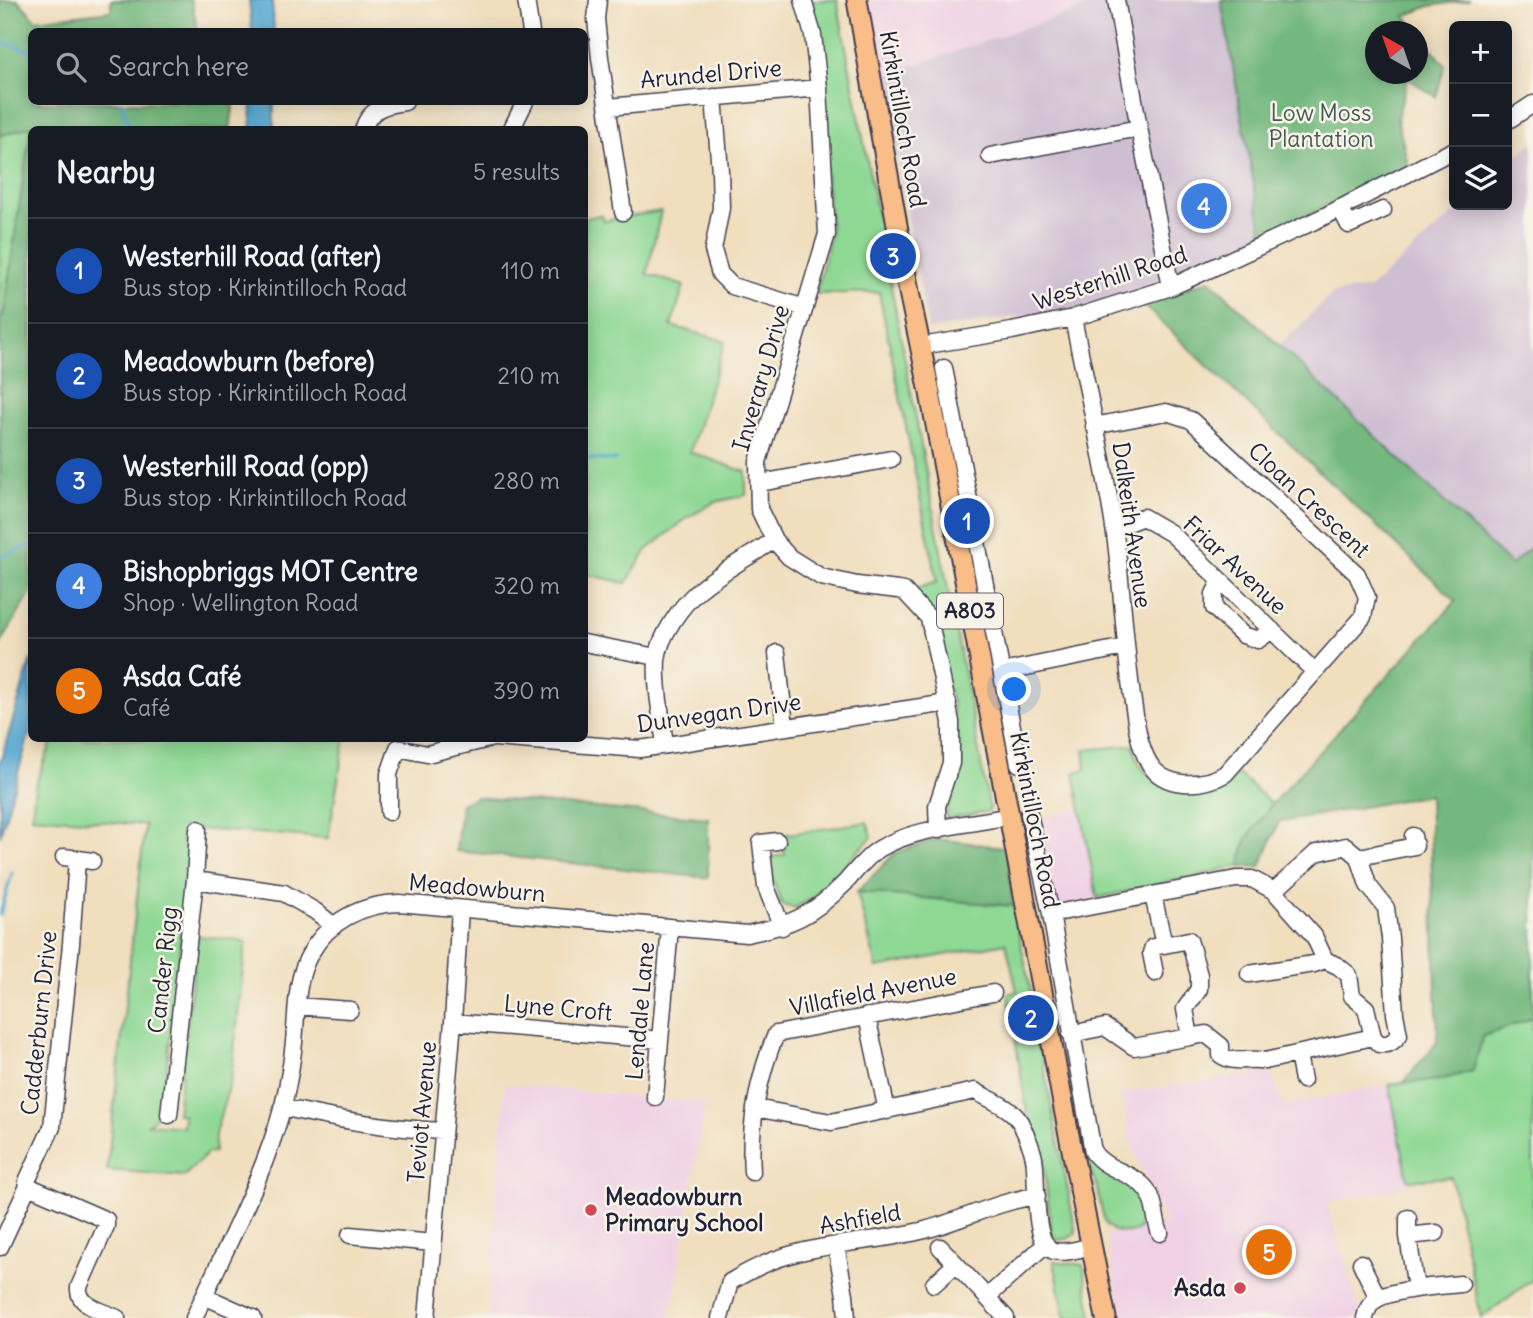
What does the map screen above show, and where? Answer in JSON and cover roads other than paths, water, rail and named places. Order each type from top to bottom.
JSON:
[{"type":"main road","name":"Kirkintilloch Road","points":[[857,0],[890,193],[1019,815],[1065,1116],[1106,1318]]},
{"type":"street","points":[[526,0],[530,28]]},
{"type":"street","points":[[598,0],[596,19],[623,212]]},
{"type":"street","name":"Inverary Drive","points":[[803,0],[813,35],[819,88],[827,234],[758,462],[759,509],[774,540],[789,557],[821,578],[904,592],[929,618],[951,722],[951,763],[937,806],[938,830]]},
{"type":"street","points":[[1116,0],[1171,287]]},
{"type":"street","name":"Arundel Drive","points":[[608,107],[819,88]]},
{"type":"street","points":[[714,97],[720,208],[713,250],[720,274],[732,286],[805,308]]},
{"type":"street","points":[[1512,118],[1533,104]]},
{"type":"street","points":[[364,126],[367,118],[377,108],[391,105]]},
{"type":"street","points":[[512,126],[520,105]]},
{"type":"street","points":[[990,156],[1139,128]]},
{"type":"street","name":"Westerhill Road","points":[[921,346],[1073,318],[1171,287],[1340,208],[1449,153]]},
{"type":"street","points":[[1340,208],[1349,225],[1383,209]]},
{"type":"street","name":"Dalkeith Avenue","points":[[1073,318],[1114,528],[1125,647],[1139,740]]},
{"type":"street","points":[[944,368],[1019,764]]},
{"type":"street","name":"Cloan Crescent","points":[[1094,426],[1166,412],[1191,420],[1357,574],[1367,597],[1363,617],[1225,774],[1204,783],[1180,784],[1150,766],[1139,740]]},
{"type":"street","points":[[760,483],[891,459]]},
{"type":"street","name":"Friar Avenue","points":[[1114,528],[1143,517],[1172,534],[1315,672]]},
{"type":"street","points":[[665,745],[657,657],[667,633],[684,606],[698,592],[774,540]]},
{"type":"street","points":[[1220,582],[1214,594],[1214,608],[1243,635],[1258,640],[1272,630]]},
{"type":"street","points":[[588,644],[657,657]]},
{"type":"street","points":[[1002,672],[1125,647]]},
{"type":"street","points":[[777,653],[785,727]]},
{"type":"street","name":"Dunvegan Drive","points":[[547,742],[640,749],[947,704]]},
{"type":"street","name":"Dunvegan Drive","points":[[389,812],[389,774],[398,748],[427,754],[477,742]]},
{"type":"street","name":"Meadowburn","points":[[194,1318],[251,1191],[282,1107],[293,1046],[299,986],[305,963],[317,943],[334,926],[354,913],[387,904],[747,934],[782,927],[808,914],[827,901],[877,850],[907,835],[1019,815]]},
{"type":"street","name":"Kirkintilloch Road","points":[[1019,815],[1051,914],[1093,1152],[1102,1162],[1145,1187],[1151,1196],[1160,1233]]},
{"type":"street","name":"Cander Rigg","points":[[169,1115],[195,880],[198,829]]},
{"type":"street","points":[[1359,857],[1415,846],[1413,836]]},
{"type":"street","points":[[777,841],[761,843],[766,887],[782,927]]},
{"type":"street","points":[[1051,914],[1236,879],[1252,879],[1274,891],[1314,936],[1325,960],[1349,975],[1352,996],[1366,1007],[1373,1037],[1379,1044],[1388,1045],[1399,1035],[1395,1014],[1391,938],[1386,908],[1368,885],[1359,857],[1346,846],[1315,853],[1274,891]]},
{"type":"street","name":"Cadderburn Drive","points":[[0,1247],[52,1127],[78,859]]},
{"type":"street","points":[[195,880],[284,893],[334,926]]},
{"type":"street","points":[[1153,895],[1164,945]]},
{"type":"street","name":"Teviot Avenue","points":[[427,1318],[453,1022],[460,909]]},
{"type":"street","name":"Lendale Lane","points":[[655,1097],[670,928]]},
{"type":"street","points":[[1155,973],[1151,953],[1153,947],[1189,940],[1199,989],[1185,1009],[1190,1037]]},
{"type":"street","points":[[1249,974],[1325,960]]},
{"type":"street","name":"Villafield Avenue","points":[[752,1172],[750,1151],[755,1108],[765,1060],[776,1034],[993,993]]},
{"type":"street","points":[[297,1006],[350,1010]]},
{"type":"street","points":[[867,1016],[887,1111]]},
{"type":"street","name":"Lyne Croft","points":[[453,1022],[660,1040]]},
{"type":"street","points":[[1071,1034],[1105,1027],[1134,1047],[1206,1034],[1221,1046],[1221,1055],[1236,1062],[1298,1055],[1373,1037]]},
{"type":"street","points":[[1298,1055],[1303,1080]]},
{"type":"street","points":[[755,1108],[831,1122],[975,1091],[1006,1108],[1019,1121],[1034,1157],[1040,1234],[1046,1244],[1054,1251],[1092,1246]]},
{"type":"street","points":[[282,1107],[327,1118],[384,1127],[442,1131]]},
{"type":"street","points":[[28,1186],[106,1220],[79,1293],[85,1303],[117,1318]]},
{"type":"street","name":"Ashfield","points":[[720,1318],[730,1282],[754,1268],[794,1253],[923,1231],[975,1215],[1007,1201],[1037,1196]]},
{"type":"street","points":[[1408,1218],[1416,1289]]},
{"type":"street","points":[[1408,1236],[1436,1233]]},
{"type":"street","points":[[350,1235],[433,1243]]},
{"type":"street","points":[[987,1297],[1046,1244]]},
{"type":"street","points":[[836,1246],[847,1318]]},
{"type":"street","points":[[940,1247],[1006,1318]]},
{"type":"street","points":[[1361,1263],[1378,1298]]},
{"type":"street","points":[[934,1284],[956,1264]]},
{"type":"street","points":[[1365,1318],[1367,1308],[1378,1298],[1416,1289],[1461,1284]]},
{"type":"street","points":[[204,1296],[253,1318]]},
{"type":"water","points":[[249,0],[272,0],[274,28],[252,28]]},
{"type":"water","points":[[252,105],[274,105],[274,126],[251,126]]},
{"type":"water","points":[[28,669],[28,738],[0,836],[0,763]]},
{"type":"waterway","points":[[0,42],[28,50]]},
{"type":"waterway","points":[[122,105],[129,126]]},
{"type":"waterway","points":[[588,459],[616,460]]},
{"type":"waterway","points":[[0,557],[28,546]]},
{"type":"waterway","points":[[0,915],[12,873]]},
{"type":"place","name":"Bishopbriggs MOT Centre","points":[[1204,206]]},
{"type":"place","name":"Westerhill Road (opp)","points":[[893,256]]},
{"type":"place","name":"Westerhill Road (after)","points":[[967,521]]},
{"type":"place","name":"Meadowburn (before)","points":[[1031,1018]]},
{"type":"place","name":"Meadowburn Primary School","points":[[591,1210]]},
{"type":"place","name":"Asda Café","points":[[1269,1252]]},
{"type":"place","name":"Asda","points":[[1240,1288]]},
{"type":"park label","name":"Low Moss Plantation","points":[[1321,126]]}]
